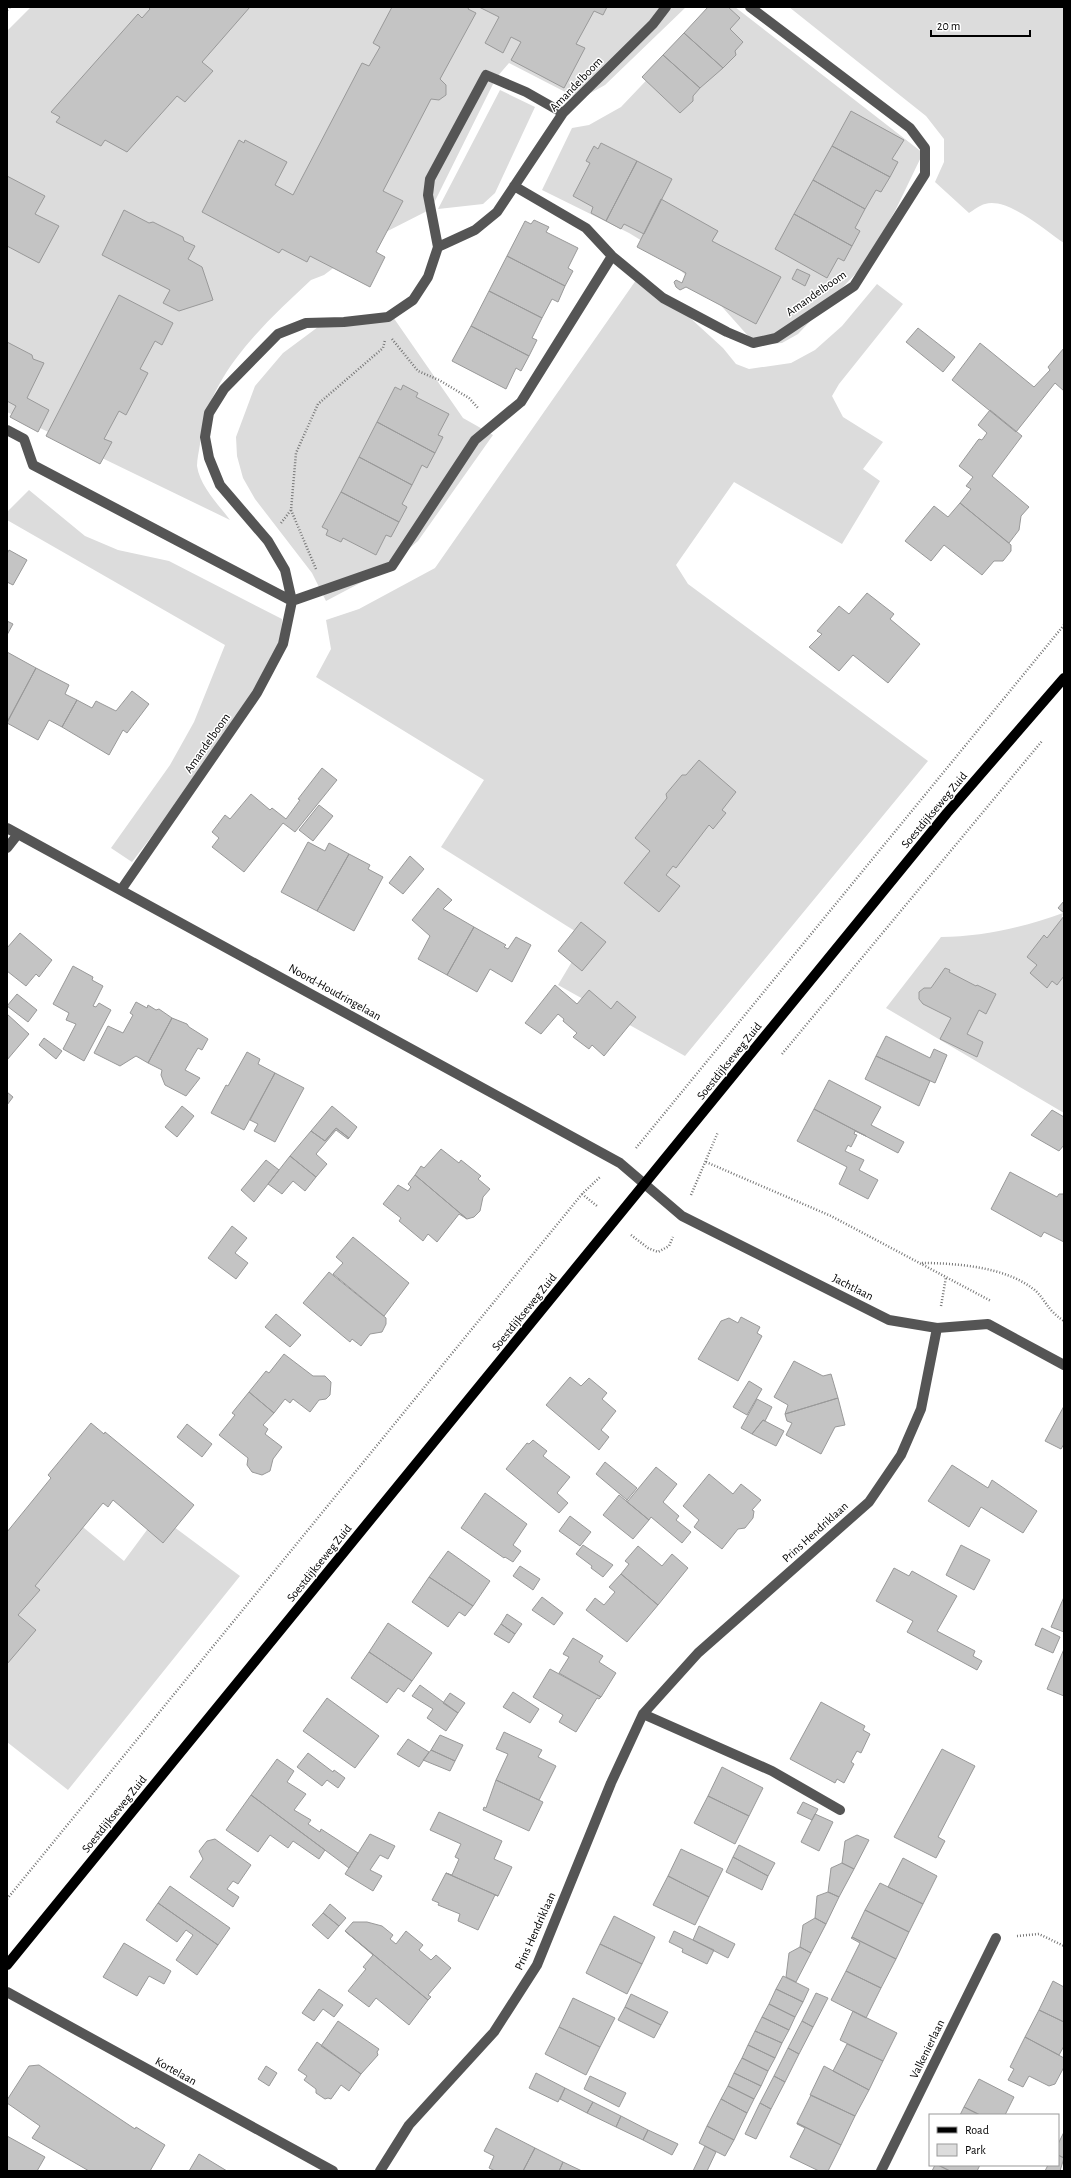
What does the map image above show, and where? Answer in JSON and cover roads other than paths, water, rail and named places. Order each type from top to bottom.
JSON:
[{"type":"main road","name":"Soestdijkseweg Zuid","points":[[7,1965],[647,1184],[947,814],[1064,678]]},
{"type":"street","name":"Amandelboom","points":[[438,247],[475,230],[497,212],[563,113],[653,24],[666,7]]},
{"type":"street","name":"Amandelboom","points":[[514,186],[586,228],[612,256],[663,298],[726,332],[753,343],[776,338],[854,286],[925,174],[925,148],[910,128],[750,7]]},
{"type":"street","points":[[292,601],[285,570],[268,541],[220,485],[209,458],[205,437],[209,413],[224,389],[278,334],[306,323],[344,322],[388,317],[413,300],[428,277],[438,247],[428,195],[430,179],[486,75],[526,92],[563,113]]},
{"type":"street","points":[[7,430],[24,439],[33,465],[292,601],[392,566],[475,440],[521,402],[612,256]]},
{"type":"street","name":"Amandelboom","points":[[121,890],[257,693],[283,644],[292,601]]},
{"type":"street","name":"Noord-Houdringelaan","points":[[7,828],[620,1163],[647,1184]]},
{"type":"street","points":[[7,848],[18,834]]},
{"type":"street","name":"Jachtlaan","points":[[647,1184],[682,1216],[889,1320],[937,1328],[988,1324],[1064,1366]]},
{"type":"street","name":"Prins Hendriklaan","points":[[380,2171],[409,2125],[494,2032],[537,1965],[611,1783],[643,1714],[698,1653],[869,1502],[902,1455],[921,1409],[937,1328]]},
{"type":"street","points":[[643,1714],[772,1771],[840,1810]]},
{"type":"street","name":"Valkenierlaan","points":[[881,2171],[996,1938]]},
{"type":"street","name":"Kortelaan","points":[[7,1992],[333,2171]]}]
